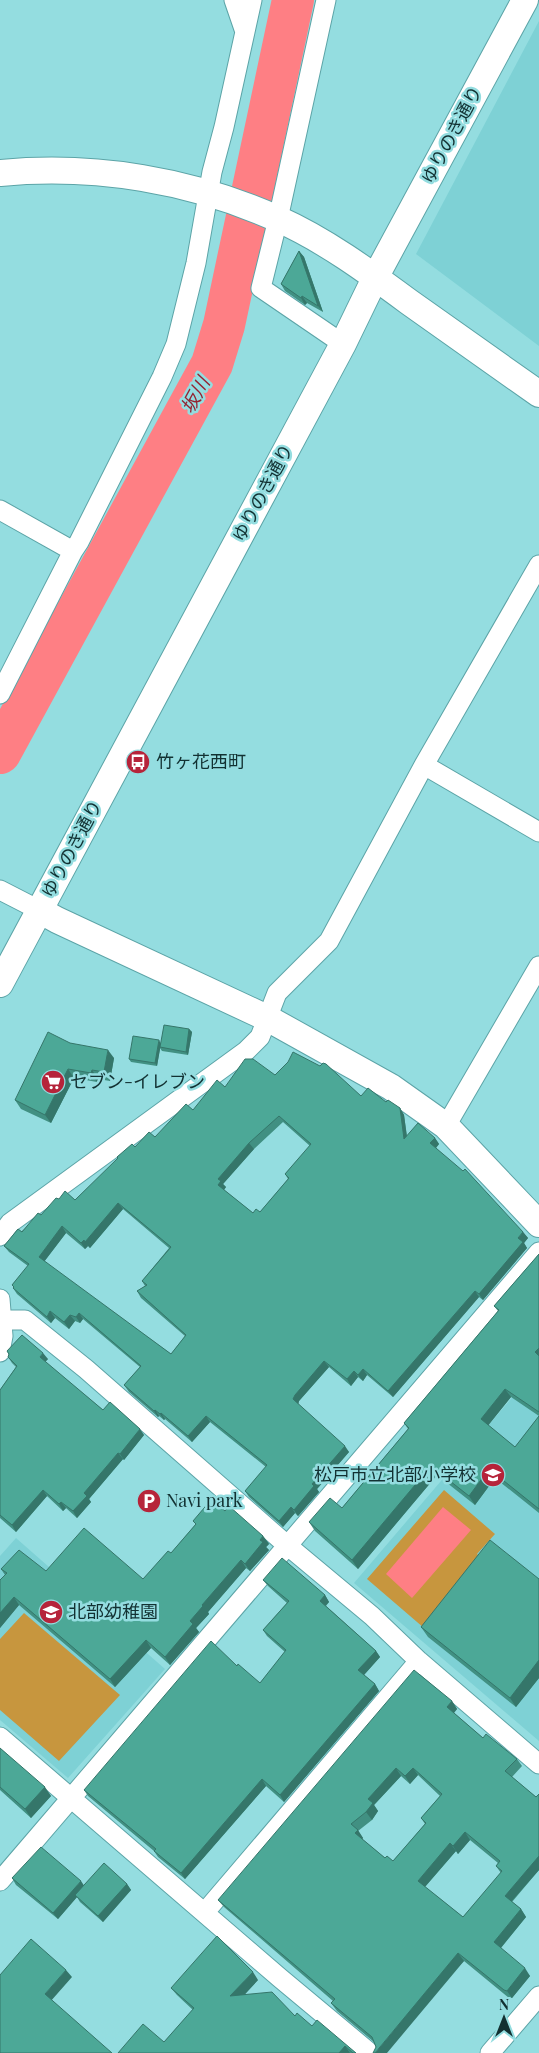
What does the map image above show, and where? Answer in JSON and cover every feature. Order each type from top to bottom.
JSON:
[{"type":"street","points":[[234,0],[246,32]]},
{"type":"street","points":[[0,694],[162,377],[176,344],[214,194],[252,0]]},
{"type":"street","points":[[326,0],[275,218],[261,288],[343,344]]},
{"type":"street","name":"ゆりのき通り","points":[[0,984],[343,344],[376,276],[525,0]]},
{"type":"street","points":[[0,173],[26,171],[108,173],[142,178],[214,194],[275,218],[335,250],[376,276],[539,394]]},
{"type":"street","points":[[0,510],[73,551]]},
{"type":"street","points":[[0,1236],[10,1223],[246,1051],[260,1037],[277,993],[329,941],[424,764],[539,565]]},
{"type":"street","points":[[424,764],[539,832]]},
{"type":"street","points":[[0,890],[57,920],[268,1018],[391,1087],[446,1126],[539,1224]]},
{"type":"street","points":[[446,1126],[539,966]]},
{"type":"street","points":[[0,1881],[539,1252]]},
{"type":"street","points":[[0,1299],[3,1336],[0,1352]]},
{"type":"street","points":[[2,1320],[25,1320],[93,1375],[288,1546],[372,1616],[419,1661],[539,1764]]},
{"type":"street","points":[[205,1912],[419,1661]]},
{"type":"street","points":[[0,1737],[370,2053]]},
{"type":"street","points":[[490,2053],[539,1996]]},
{"type":"shaded area","points":[[539,21],[539,346],[416,254]]},
{"type":"shaded area","name":"松戸市立北部小学校","points":[[539,1366],[539,1741],[354,1583]]},
{"type":"shaded area","points":[[444,1490],[495,1534],[477,1554],[483,1559],[424,1628],[367,1579]]},
{"type":"shaded area","points":[[443,1507],[471,1530],[412,1598],[386,1574]]},
{"type":"shaded area","name":"北部幼稚園","points":[[16,1538],[165,1669],[68,1778],[0,1720],[0,1556]]},
{"type":"shaded area","points":[[24,1613],[120,1695],[59,1761],[0,1710],[0,1639]]},
{"type":"building","points":[[299,251],[318,306],[302,296],[301,298],[281,284]]},
{"type":"building","points":[[164,1025],[189,1029],[186,1052],[160,1047]]},
{"type":"building","points":[[48,1032],[70,1043],[108,1050],[104,1072],[92,1070],[91,1073],[68,1069],[45,1115],[15,1100]]},
{"type":"building","points":[[133,1036],[159,1040],[155,1063],[129,1059]]},
{"type":"building","points":[[293,1052],[320,1066],[323,1063],[326,1064],[361,1096],[368,1088],[386,1102],[388,1100],[400,1108],[404,1139],[418,1123],[435,1138],[430,1143],[463,1171],[465,1169],[523,1232],[518,1238],[523,1242],[479,1294],[475,1291],[388,1391],[363,1369],[358,1375],[354,1371],[347,1379],[324,1361],[293,1399],[345,1446],[312,1484],[314,1486],[294,1510],[291,1507],[279,1521],[245,1491],[267,1465],[206,1416],[188,1436],[161,1413],[154,1411],[124,1385],[141,1366],[79,1313],[76,1317],[70,1315],[64,1322],[50,1311],[47,1317],[13,1288],[12,1285],[29,1264],[4,1246],[18,1229],[22,1232],[38,1213],[41,1215],[65,1191],[75,1200],[132,1144],[135,1147],[149,1132],[155,1137],[186,1104],[193,1110],[217,1080],[225,1087],[245,1059],[253,1059],[275,1075],[288,1062]],"holes":[[[279,1116],[311,1144],[285,1174],[289,1178],[260,1212],[256,1209],[253,1213],[218,1185],[221,1181],[218,1179],[249,1143]],[[118,1203],[171,1247],[142,1281],[147,1285],[137,1291],[186,1335],[171,1354],[39,1257],[62,1226],[81,1243],[84,1240],[85,1242]]]},
{"type":"building","points":[[539,1254],[539,1348],[535,1352],[539,1356],[539,1412],[505,1389],[481,1419],[515,1447],[539,1416],[539,1509],[489,1469],[469,1496],[431,1466],[352,1560],[309,1522],[330,1498],[342,1508],[409,1428],[404,1423],[499,1310],[494,1306]]},
{"type":"building","points":[[22,1335],[43,1353],[40,1357],[103,1410],[110,1402],[140,1429],[84,1493],[87,1496],[73,1511],[61,1502],[59,1504],[43,1490],[12,1525],[0,1515],[0,1390],[17,1366],[8,1357],[7,1351]]},
{"type":"building","points":[[210,1501],[225,1511],[229,1506],[263,1536],[260,1540],[263,1542],[245,1564],[241,1560],[202,1605],[190,1621],[193,1624],[165,1657],[146,1640],[110,1679],[14,1597],[0,1613],[0,1580],[7,1573],[1,1569],[19,1550],[46,1571],[84,1528],[143,1579],[168,1551],[171,1553],[196,1524],[193,1521]]},
{"type":"building","points":[[490,1540],[539,1579],[539,1660],[510,1698],[421,1627]]},
{"type":"building","points":[[282,1558],[325,1595],[320,1601],[376,1651],[358,1670],[375,1684],[280,1795],[262,1779],[181,1873],[154,1851],[156,1849],[84,1790],[211,1641],[237,1666],[238,1664],[260,1683],[286,1650],[263,1630],[289,1601],[263,1580]]},
{"type":"building","points":[[414,1670],[452,1701],[447,1707],[483,1738],[486,1734],[517,1759],[505,1771],[536,1797],[539,1794],[539,1856],[505,1896],[521,1909],[494,1942],[525,1968],[507,1991],[458,1953],[375,2053],[373,2053],[376,2047],[372,2037],[331,2003],[335,1999],[218,1900]],"holes":[[[396,1768],[405,1776],[413,1768],[442,1794],[421,1818],[426,1823],[393,1861],[387,1856],[385,1858],[355,1833],[358,1830],[351,1824],[366,1812],[373,1803],[368,1799]],[[465,1832],[500,1861],[496,1866],[502,1871],[463,1917],[418,1881],[450,1843],[453,1846]]]},
{"type":"building","points":[[0,1748],[45,1787],[25,1809],[0,1787]]},
{"type":"building","points":[[41,1847],[81,1881],[53,1913],[12,1878]]},
{"type":"building","points":[[104,1863],[127,1884],[98,1916],[75,1895]]},
{"type":"building","points":[[217,1936],[253,1972],[230,1996],[272,1992],[295,2016],[297,2013],[312,2026],[317,2020],[356,2053],[353,2053],[345,2046],[339,2053],[118,2053],[143,2024],[164,2042],[194,2008],[171,1988]]},
{"type":"building","points":[[31,1939],[66,1970],[45,1994],[112,2053],[0,2053],[0,1975]]},
{"type":"waterway","name":"坂川","points":[[0,753],[212,364],[224,325],[293,0]]},
{"type":"place","name":"竹ヶ花西町","points":[[138,762]]},
{"type":"place","name":"セブン-イレブン","points":[[53,1082]]},
{"type":"place","name":"松戸市立北部小学校","points":[[493,1475]]},
{"type":"place","name":"Navi park","points":[[149,1501]]},
{"type":"place","name":"北部幼稚園","points":[[51,1612]]}]
